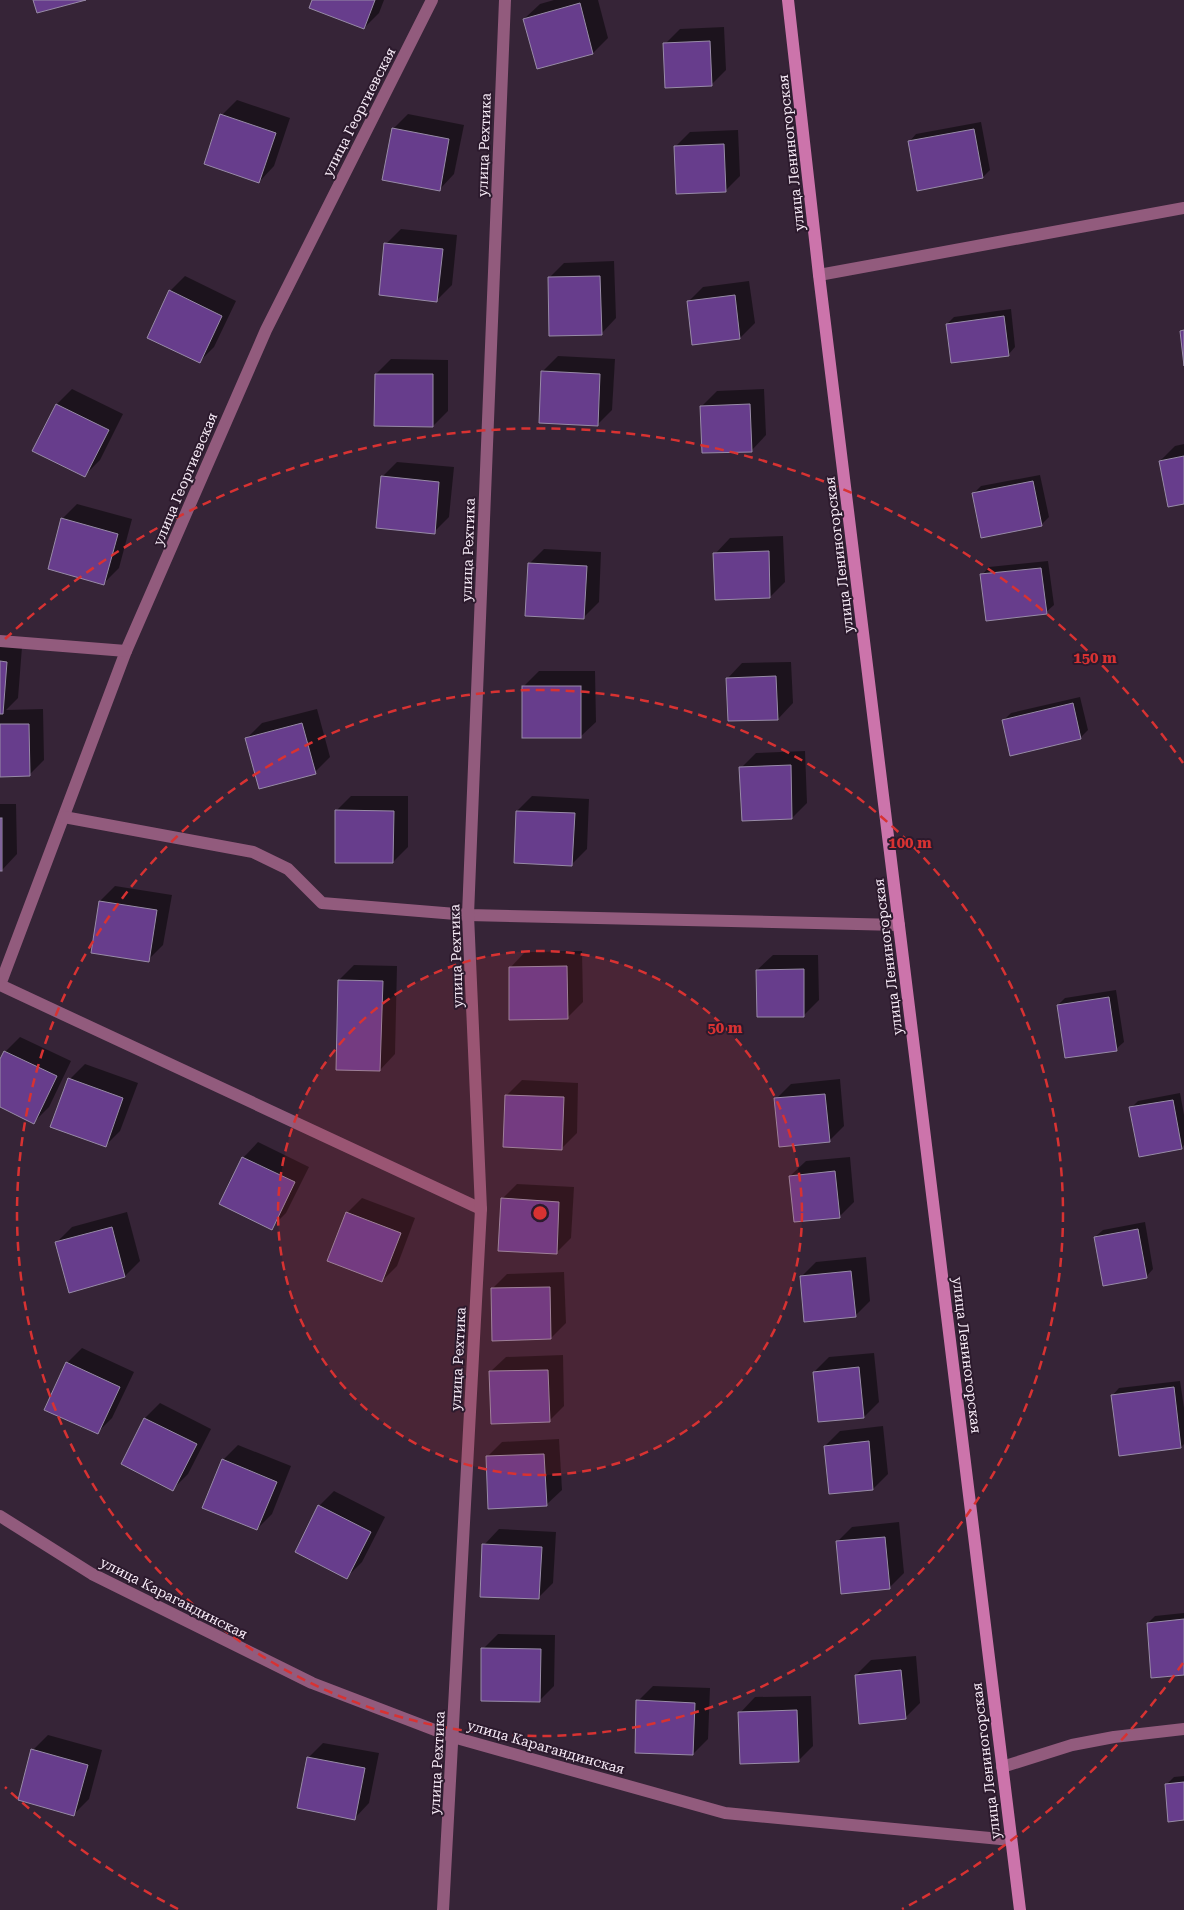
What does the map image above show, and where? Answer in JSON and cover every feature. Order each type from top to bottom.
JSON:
[{"type":"street","name":"улица Георгиевская","points":[[0,985],[126,651],[266,330],[432,0]]},
{"type":"street","name":"улица Рехтика","points":[[443,1910],[454,1737],[481,1209],[468,915],[505,0]]},
{"type":"street","name":"улица Лениногорская","points":[[788,0],[819,274],[1020,1910]]},
{"type":"street","points":[[819,274],[1184,208]]},
{"type":"street","points":[[0,641],[126,651]]},
{"type":"street","points":[[64,817],[253,852],[288,869],[322,903],[468,915],[899,925]]},
{"type":"street","points":[[0,985],[481,1209]]},
{"type":"street","name":"улица Карагандинская","points":[[0,1516],[92,1574],[312,1683],[454,1737],[725,1813],[1011,1840]]},
{"type":"street","points":[[1002,1767],[1072,1745],[1114,1737],[1184,1730]]},
{"type":"building","points":[[33,0],[86,0],[37,13]]},
{"type":"building","points":[[312,0],[375,0],[364,29],[309,8]]},
{"type":"building","points":[[580,3],[593,54],[537,69],[523,19]]},
{"type":"building","points":[[710,41],[712,86],[665,88],[663,43]]},
{"type":"building","points":[[220,114],[276,133],[259,183],[204,164]]},
{"type":"building","points":[[392,128],[449,139],[440,191],[382,180]]},
{"type":"building","points":[[974,129],[983,178],[917,191],[908,141]]},
{"type":"building","points":[[724,144],[726,192],[676,194],[674,146]]},
{"type":"building","points":[[384,243],[443,249],[437,302],[379,295]]},
{"type":"building","points":[[600,276],[602,335],[549,336],[548,277]]},
{"type":"building","points":[[169,290],[222,316],[200,363],[147,338]]},
{"type":"building","points":[[735,295],[740,339],[692,345],[687,301]]},
{"type":"building","points":[[1004,316],[1009,356],[951,363],[946,324]]},
{"type":"building","points":[[1184,330],[1184,366],[1180,331]]},
{"type":"building","points":[[541,371],[600,374],[598,426],[539,423]]},
{"type":"building","points":[[375,374],[433,374],[433,427],[374,426]]},
{"type":"building","points":[[56,404],[109,430],[85,477],[32,451]]},
{"type":"building","points":[[750,404],[752,452],[702,453],[700,406]]},
{"type":"building","points":[[1184,456],[1184,504],[1168,507],[1159,461]]},
{"type":"building","points":[[381,476],[439,482],[435,534],[376,528]]},
{"type":"building","points":[[1033,481],[1042,526],[981,538],[972,493]]},
{"type":"building","points":[[61,518],[118,534],[104,585],[48,569]]},
{"type":"building","points":[[769,551],[770,598],[715,600],[713,553]]},
{"type":"building","points":[[528,563],[587,566],[584,619],[525,616]]},
{"type":"building","points":[[1041,568],[1047,614],[986,621],[980,574]]},
{"type":"building","points":[[0,661],[7,662],[3,714],[0,714]]},
{"type":"building","points":[[776,676],[778,720],[728,721],[726,678]]},
{"type":"building","points":[[522,686],[581,686],[581,738],[522,738]]},
{"type":"building","points":[[1073,703],[1081,739],[1010,756],[1002,720]]},
{"type":"building","points":[[302,723],[316,774],[259,789],[245,738]]},
{"type":"building","points":[[0,724],[29,724],[30,776],[0,777]]},
{"type":"building","points":[[791,765],[792,819],[742,821],[739,767]]},
{"type":"building","points":[[335,810],[394,811],[393,863],[335,863]]},
{"type":"building","points":[[516,811],[575,813],[572,866],[514,863]]},
{"type":"building","points":[[0,818],[2,818],[2,871],[0,871]]},
{"type":"building","points":[[99,901],[157,910],[149,962],[91,953]]},
{"type":"building","points":[[567,966],[568,1019],[509,1020],[509,967]]},
{"type":"building","points":[[804,969],[804,1017],[757,1017],[756,970]]},
{"type":"building","points":[[338,980],[383,981],[380,1071],[336,1070]]},
{"type":"building","points":[[1109,997],[1117,1051],[1065,1058],[1057,1005]]},
{"type":"building","points":[[4,1051],[57,1076],[34,1124],[0,1107],[0,1059]]},
{"type":"building","points":[[68,1078],[123,1098],[106,1147],[50,1127]]},
{"type":"building","points":[[825,1094],[830,1142],[779,1147],[774,1098]]},
{"type":"building","points":[[505,1095],[564,1097],[562,1150],[503,1147]]},
{"type":"building","points":[[1173,1100],[1182,1149],[1139,1157],[1129,1107]]},
{"type":"building","points":[[242,1157],[295,1182],[272,1230],[219,1204]]},
{"type":"building","points":[[835,1171],[840,1218],[794,1222],[789,1176]]},
{"type":"building","points":[[501,1198],[559,1202],[557,1254],[498,1251]]},
{"type":"building","points":[[346,1212],[401,1233],[382,1282],[327,1261]]},
{"type":"building","points":[[112,1227],[125,1277],[69,1293],[55,1242]]},
{"type":"building","points":[[1138,1229],[1147,1278],[1103,1286],[1094,1237]]},
{"type":"building","points":[[851,1271],[856,1317],[804,1322],[800,1276]]},
{"type":"building","points":[[550,1287],[551,1339],[492,1341],[491,1288]]},
{"type":"building","points":[[66,1362],[120,1387],[98,1434],[44,1410]]},
{"type":"building","points":[[859,1367],[864,1418],[818,1422],[813,1372]]},
{"type":"building","points":[[548,1370],[550,1422],[491,1424],[489,1371]]},
{"type":"building","points":[[1174,1387],[1181,1448],[1119,1456],[1111,1395]]},
{"type":"building","points":[[144,1418],[197,1444],[173,1491],[121,1464]]},
{"type":"building","points":[[869,1441],[873,1490],[829,1494],[824,1446]]},
{"type":"building","points":[[544,1454],[547,1506],[488,1509],[486,1456]]},
{"type":"building","points":[[222,1459],[277,1482],[257,1530],[202,1508]]},
{"type":"building","points":[[318,1505],[371,1532],[347,1579],[295,1552]]},
{"type":"building","points":[[885,1537],[890,1589],[841,1594],[836,1541]]},
{"type":"building","points":[[482,1544],[542,1547],[539,1599],[480,1597]]},
{"type":"building","points":[[1184,1619],[1184,1675],[1151,1678],[1147,1623]]},
{"type":"building","points":[[481,1648],[541,1649],[540,1702],[481,1701]]},
{"type":"building","points":[[901,1670],[906,1719],[859,1724],[855,1675]]},
{"type":"building","points":[[636,1700],[695,1703],[693,1755],[635,1753]]},
{"type":"building","points":[[797,1710],[799,1762],[740,1764],[738,1712]]},
{"type":"building","points":[[31,1749],[88,1765],[74,1816],[18,1800]]},
{"type":"building","points":[[307,1757],[365,1768],[355,1820],[297,1808]]},
{"type":"building","points":[[1184,1782],[1184,1820],[1168,1822],[1165,1784]]}]
